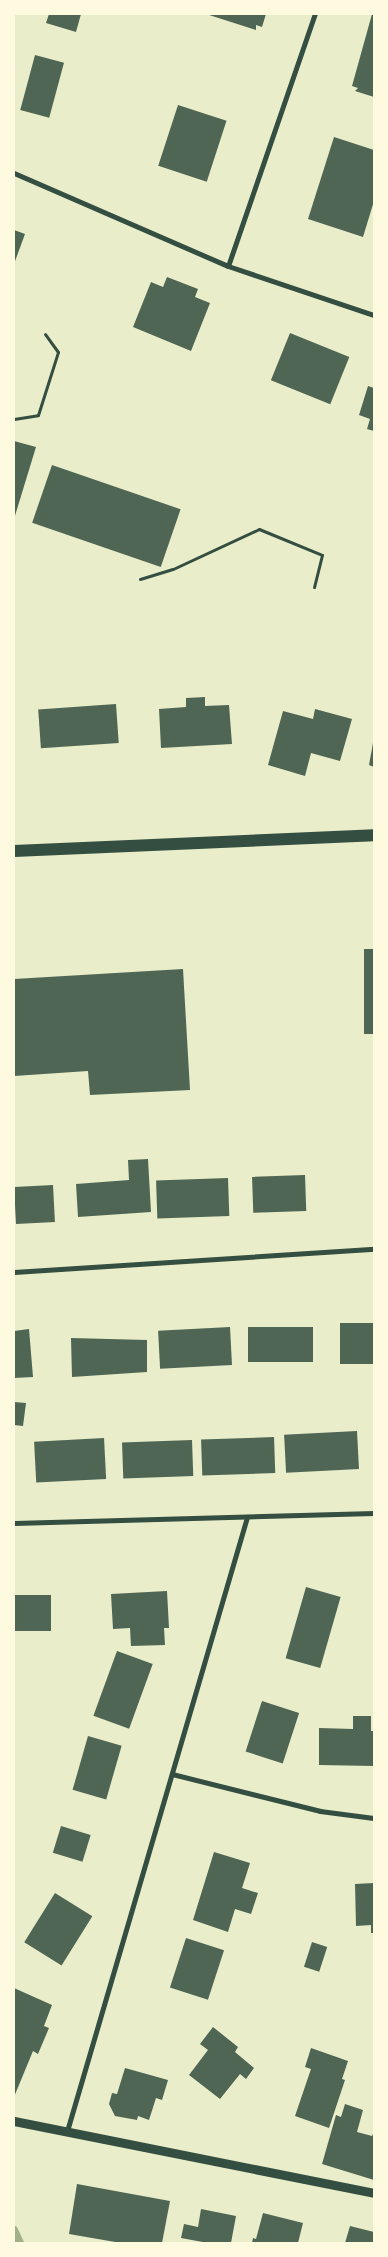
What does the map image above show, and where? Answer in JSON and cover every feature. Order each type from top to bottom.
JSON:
[{"type":"main road","points":[[14,851],[374,835]]},
{"type":"street","points":[[228,266],[315,14]]},
{"type":"street","points":[[14,173],[228,266],[374,315]]},
{"type":"street","points":[[14,1272],[374,1249]]},
{"type":"street","points":[[14,1523],[374,1513]]},
{"type":"street","points":[[67,2131],[247,1517]]},
{"type":"street","points":[[172,1774],[320,1812],[374,1818]]},
{"type":"street","points":[[14,2120],[374,2193]]},
{"type":"path","points":[[14,418],[38,415],[58,352],[45,334]]},
{"type":"path","points":[[140,580],[173,569],[259,528],[322,555],[314,587]]},
{"type":"building","points":[[49,14],[81,14],[76,32],[46,23]]},
{"type":"building","points":[[206,14],[266,14],[262,27],[256,25],[256,30]]},
{"type":"building","points":[[372,14],[374,14],[374,97],[355,91],[358,88],[352,86]]},
{"type":"building","points":[[35,55],[64,63],[49,118],[20,110]]},
{"type":"building","points":[[178,105],[227,121],[207,182],[158,166]]},
{"type":"building","points":[[334,137],[374,150],[374,201],[363,237],[308,219]]},
{"type":"building","points":[[14,230],[25,234],[14,264]]},
{"type":"building","points":[[167,277],[198,289],[195,297],[210,303],[191,351],[133,327],[151,282],[163,287]]},
{"type":"building","points":[[290,333],[349,357],[330,404],[271,380]]},
{"type":"building","points":[[368,386],[374,388],[374,431],[367,429],[370,419],[359,415]]},
{"type":"building","points":[[14,441],[36,447],[14,519]]},
{"type":"building","points":[[52,465],[181,509],[161,567],[32,523]]},
{"type":"building","points":[[205,697],[205,706],[229,705],[232,744],[161,748],[159,709],[186,707],[186,698]]},
{"type":"building","points":[[116,704],[119,743],[41,748],[38,709]]},
{"type":"building","points":[[315,709],[352,719],[340,761],[311,753],[305,776],[268,765],[283,711],[313,719]]},
{"type":"building","points":[[374,743],[374,767],[369,765]]},
{"type":"building","points":[[364,949],[374,949],[374,1034],[364,1034]]},
{"type":"building","points":[[183,969],[190,1090],[90,1095],[88,1071],[14,1076],[14,979]]},
{"type":"building","points":[[148,1159],[151,1212],[78,1217],[76,1184],[129,1180],[128,1160]]},
{"type":"building","points":[[305,1175],[306,1211],[253,1213],[252,1177]]},
{"type":"building","points":[[228,1178],[229,1216],[157,1218],[156,1181]]},
{"type":"building","points":[[53,1185],[55,1222],[16,1224],[14,1187]]},
{"type":"building","points":[[340,1323],[374,1323],[374,1364],[340,1364]]},
{"type":"building","points":[[230,1327],[232,1365],[160,1369],[158,1331]]},
{"type":"building","points":[[248,1327],[313,1327],[313,1362],[248,1362]]},
{"type":"building","points":[[29,1329],[33,1377],[14,1378],[14,1331]]},
{"type":"building","points":[[71,1338],[147,1340],[147,1372],[72,1377]]},
{"type":"building","points":[[14,1402],[26,1403],[23,1426],[14,1425]]},
{"type":"building","points":[[357,1431],[359,1469],[286,1473],[284,1435]]},
{"type":"building","points":[[274,1437],[275,1473],[202,1476],[201,1440]]},
{"type":"building","points":[[104,1438],[106,1479],[36,1483],[34,1442]]},
{"type":"building","points":[[192,1440],[193,1476],[123,1478],[122,1442]]},
{"type":"building","points":[[306,1587],[341,1597],[320,1668],[286,1658]]},
{"type":"building","points":[[167,1591],[169,1628],[164,1628],[165,1645],[131,1646],[130,1628],[113,1629],[111,1594]]},
{"type":"building","points":[[14,1595],[51,1595],[51,1631],[14,1631]]},
{"type":"building","points":[[117,1651],[153,1664],[129,1729],[93,1716]]},
{"type":"building","points":[[262,1701],[299,1713],[283,1763],[246,1751]]},
{"type":"building","points":[[353,1716],[371,1716],[371,1731],[374,1731],[374,1766],[319,1765],[319,1728],[353,1729]]},
{"type":"building","points":[[88,1736],[122,1746],[106,1799],[73,1790]]},
{"type":"building","points":[[61,1826],[91,1835],[82,1862],[53,1853]]},
{"type":"building","points":[[214,1852],[250,1863],[242,1888],[258,1893],[251,1914],[235,1909],[228,1932],[193,1920]]},
{"type":"building","points":[[374,1883],[374,1933],[371,1933],[371,1925],[356,1926],[355,1884]]},
{"type":"building","points":[[55,1893],[92,1916],[62,1966],[24,1942]]},
{"type":"building","points":[[186,1938],[224,1950],[208,2000],[170,1987]]},
{"type":"building","points":[[312,1942],[327,1947],[319,1972],[304,1967]]},
{"type":"building","points":[[14,1988],[52,2005],[44,2026],[49,2028],[38,2054],[33,2051],[14,2097]]},
{"type":"building","points":[[213,2027],[238,2047],[235,2052],[254,2068],[246,2079],[240,2074],[220,2099],[189,2075],[208,2050],[200,2044]]},
{"type":"building","points":[[311,2048],[348,2061],[342,2079],[345,2080],[329,2128],[295,2116],[311,2069],[305,2067]]},
{"type":"building","points":[[125,2068],[168,2080],[162,2100],[156,2098],[149,2120],[138,2116],[137,2120],[115,2116],[109,2104],[112,2093],[117,2094]]},
{"type":"building","points":[[345,2104],[363,2110],[357,2132],[372,2136],[374,2132],[374,2180],[322,2164],[336,2115],[341,2117]]},
{"type":"building","points":[[77,2184],[170,2201],[162,2243],[121,2243],[69,2234]]},
{"type":"building","points":[[201,2209],[236,2216],[231,2243],[208,2243],[181,2238],[184,2224],[198,2227]]},
{"type":"building","points":[[263,2213],[303,2223],[298,2243],[252,2243],[253,2238],[256,2239]]},
{"type":"building","points":[[350,2226],[374,2232],[374,2243],[345,2243]]},
{"type":"waterway","points":[[14,2230],[20,2243]]}]
